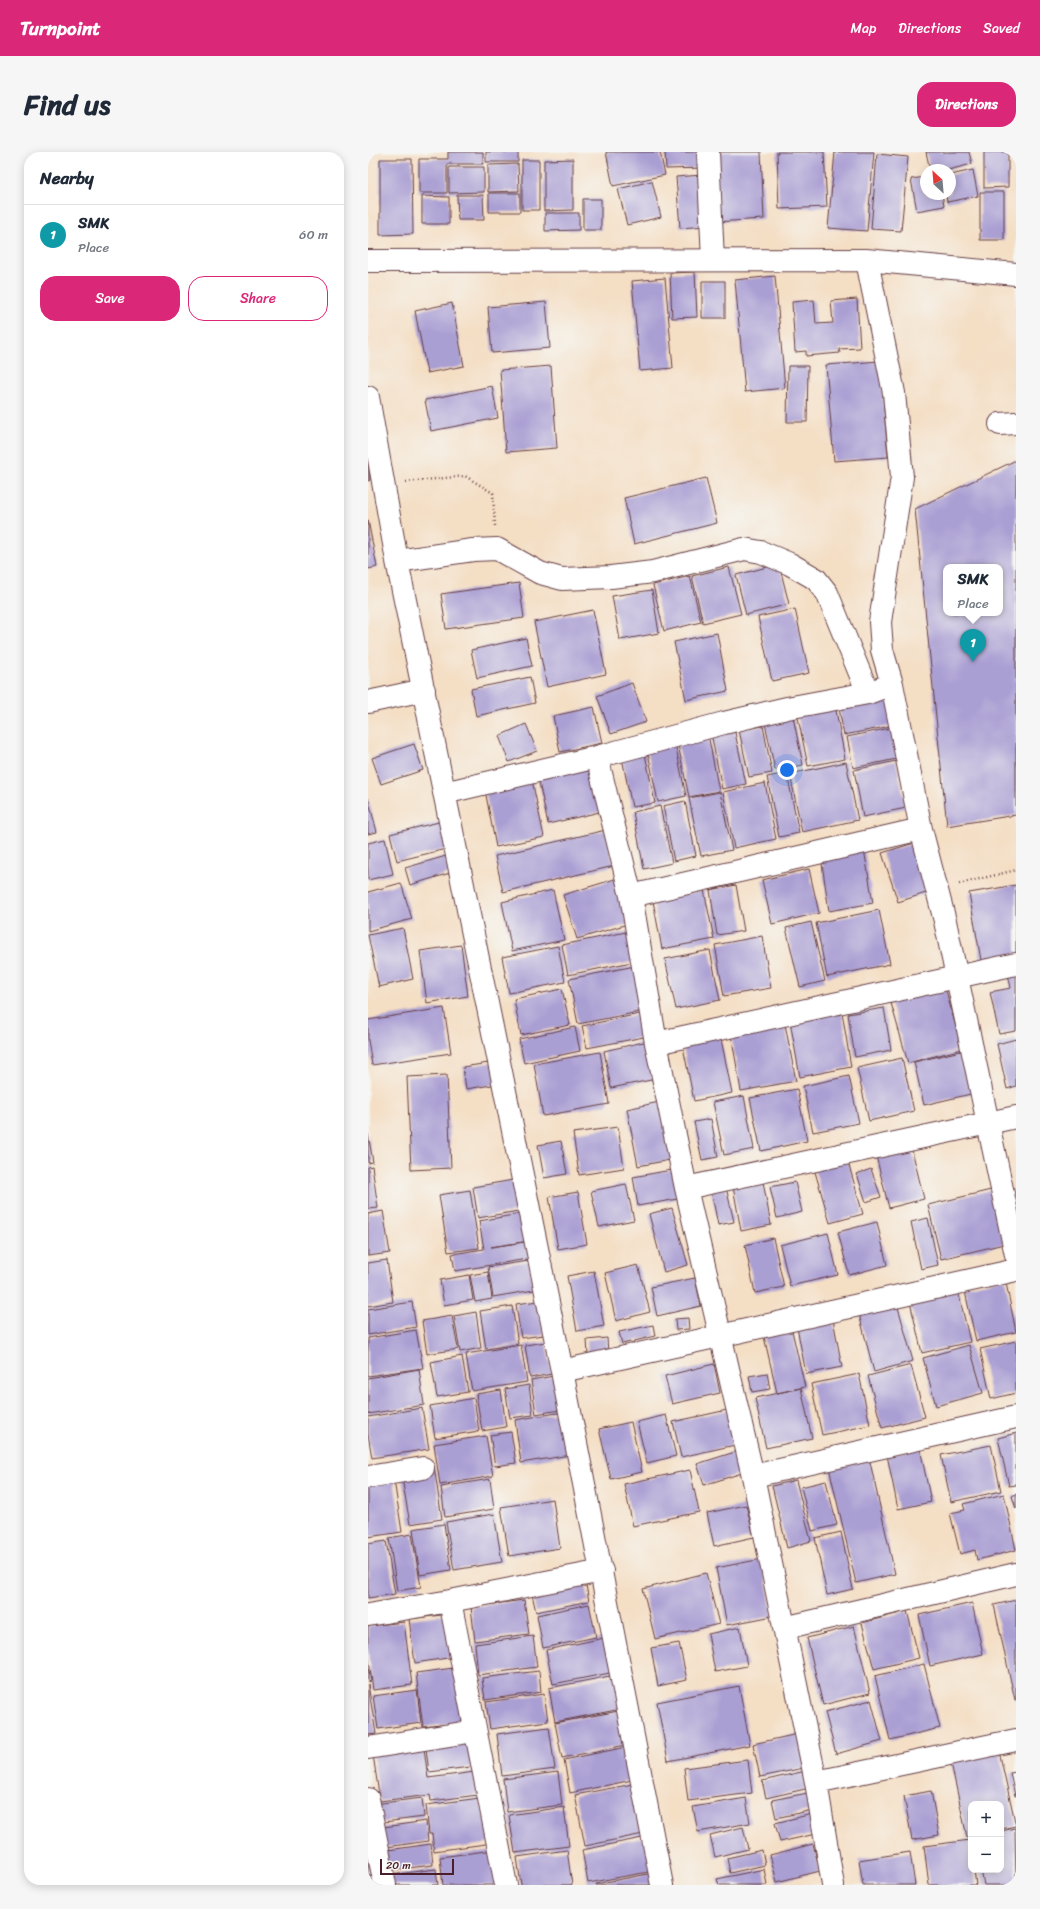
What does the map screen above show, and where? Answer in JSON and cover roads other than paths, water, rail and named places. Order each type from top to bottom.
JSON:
[{"type":"street","points":[[708,152],[713,260]]},
{"type":"street","points":[[368,260],[867,261],[1016,274]]},
{"type":"street","points":[[867,261],[894,393],[902,477],[880,622],[882,650],[892,684],[921,829],[938,890],[958,978],[986,1123],[1016,1255]]},
{"type":"street","points":[[368,397],[371,434],[384,485],[397,561],[602,1571],[662,1885]]},
{"type":"street","points":[[397,561],[473,550],[497,549],[540,573],[562,579],[610,577],[653,572],[744,550],[761,552],[816,579],[828,593],[868,694]]},
{"type":"street","points":[[444,793],[597,757],[724,723],[787,708],[868,694],[892,684]]},
{"type":"street","points":[[368,702],[424,690]]},
{"type":"street","points":[[597,757],[631,896],[656,1043],[686,1188],[719,1336],[753,1476],[816,1782],[833,1885]]},
{"type":"street","points":[[631,896],[921,829]]},
{"type":"street","points":[[656,1043],[958,978],[1016,964]]},
{"type":"street","points":[[686,1188],[1016,1116]]},
{"type":"street","points":[[562,1372],[1016,1270]]},
{"type":"street","points":[[753,1476],[1016,1417]]},
{"type":"street","points":[[368,1477],[424,1468]]},
{"type":"street","points":[[368,1615],[450,1602],[602,1571]]},
{"type":"street","points":[[784,1628],[1016,1574]]},
{"type":"street","points":[[450,1602],[506,1885]]},
{"type":"street","points":[[368,1748],[476,1731]]},
{"type":"street","points":[[816,1782],[1016,1740]]},
{"type":"street","points":[[368,1799],[385,1885]]},
{"type":"place","name":"SMK","points":[[973,662]]}]
